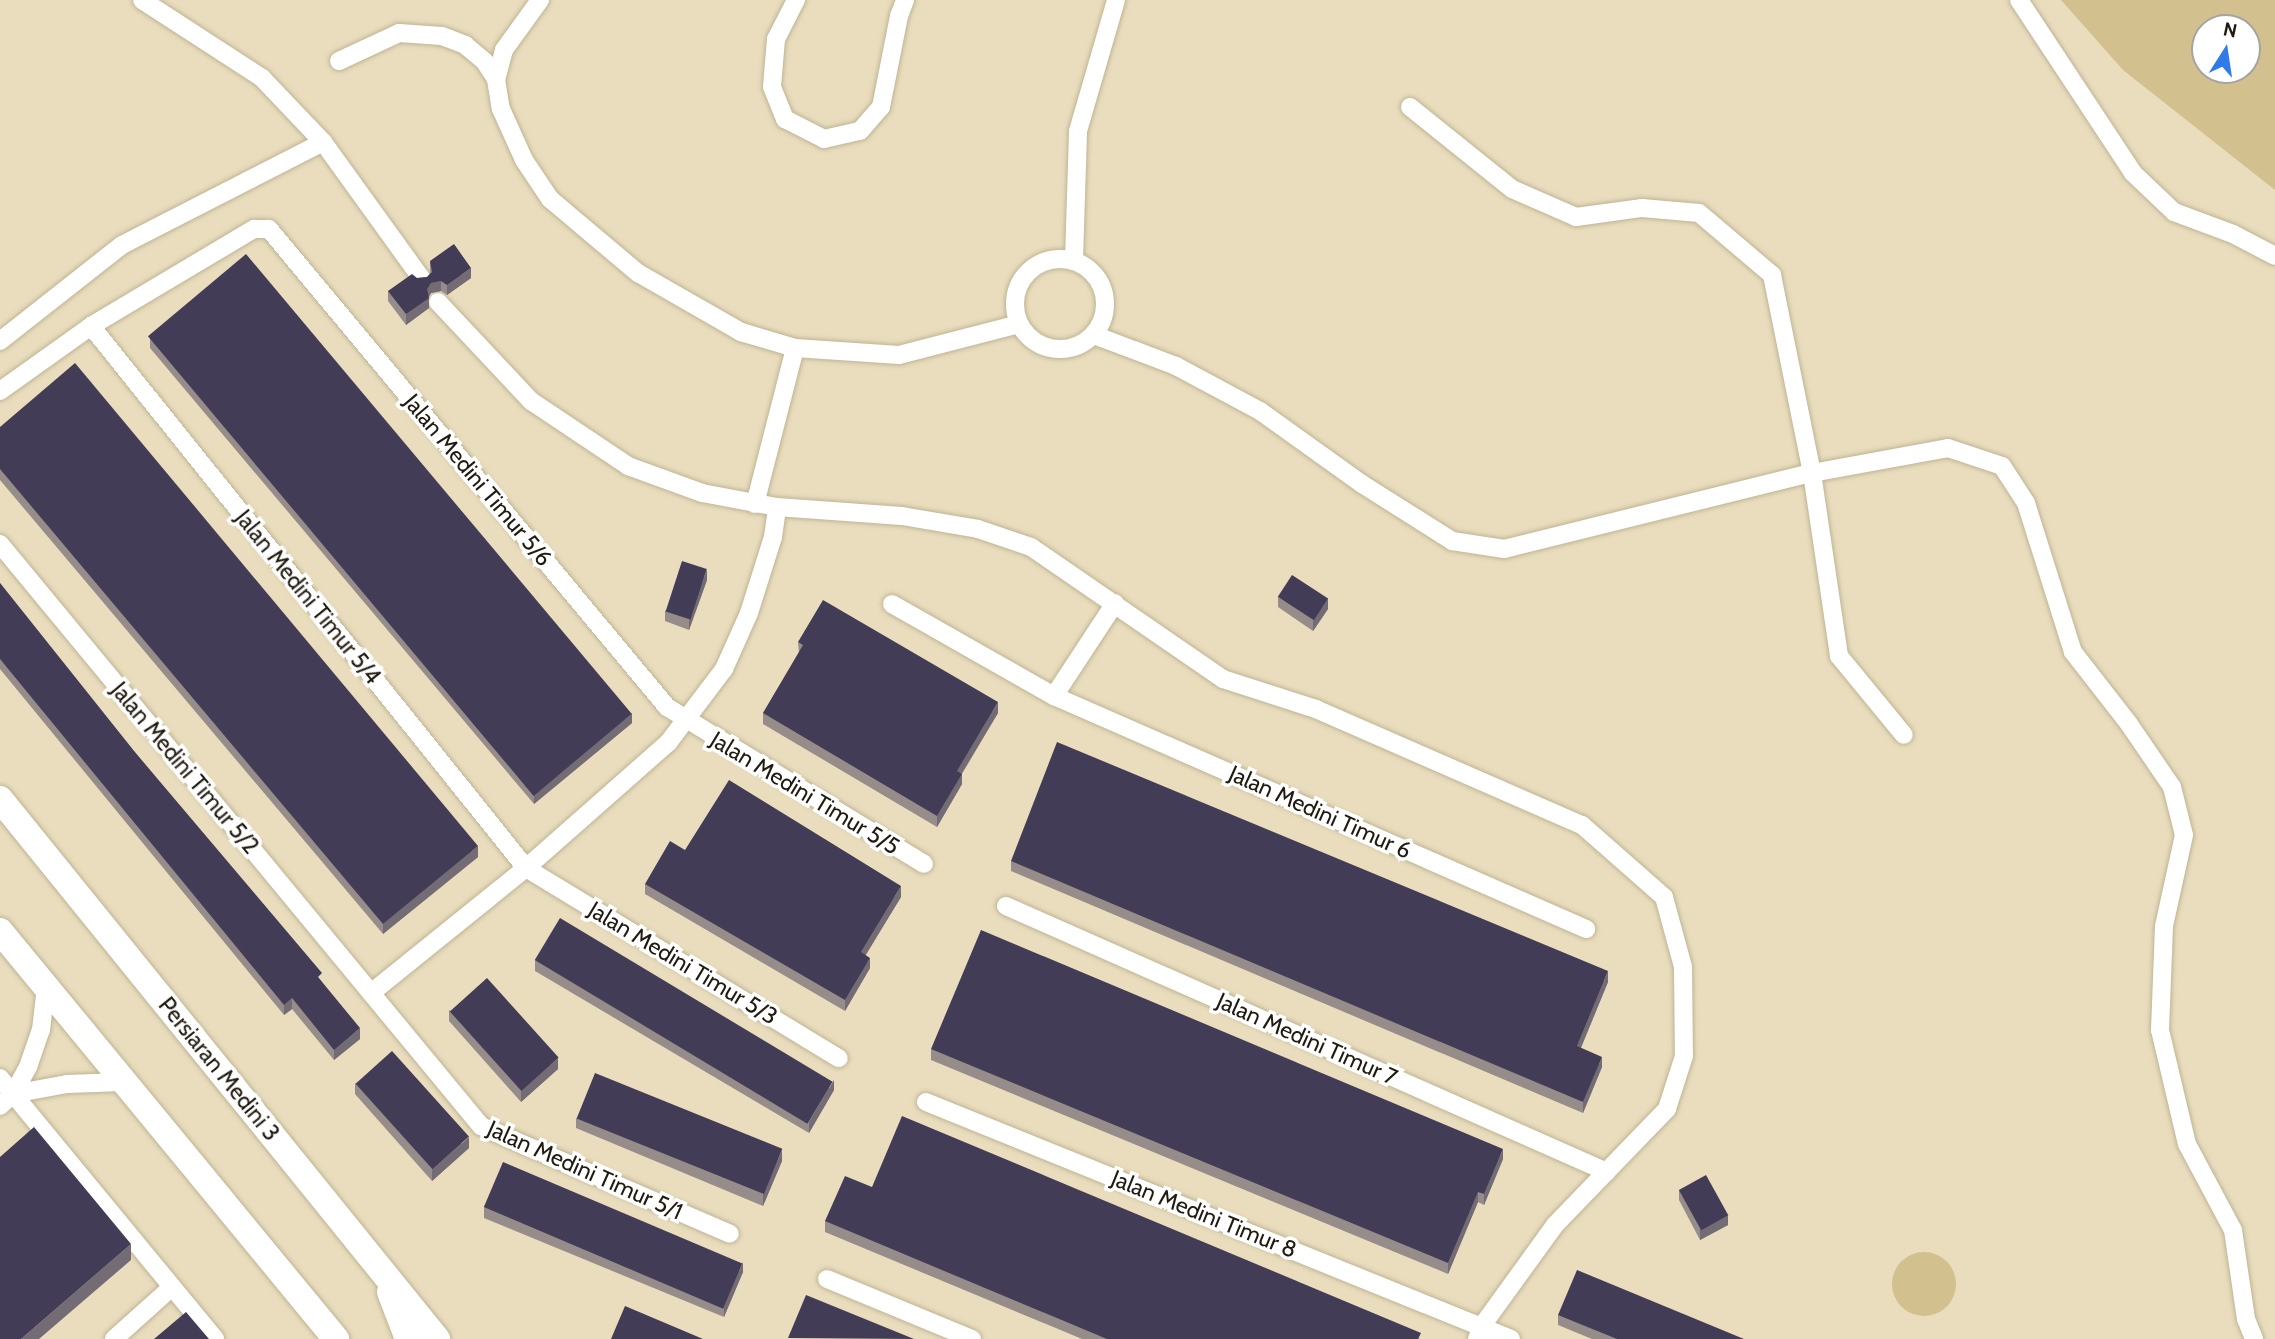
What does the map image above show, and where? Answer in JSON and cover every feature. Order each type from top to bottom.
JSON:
[{"type":"street","points":[[142,0],[262,78],[323,142],[421,278]]},
{"type":"street","points":[[496,79],[504,50],[540,0]]},
{"type":"street","points":[[796,0],[776,39],[772,87],[785,119],[824,139],[860,131],[881,107],[899,16],[905,0]]},
{"type":"street","points":[[1074,261],[1079,131],[1116,0]]},
{"type":"street","points":[[2018,0],[2133,173],[2174,212],[2233,234],[2275,256]]},
{"type":"street","points":[[339,61],[399,33],[442,36],[465,45],[485,62],[496,79],[502,109],[518,147],[550,199],[638,273],[741,332],[795,348],[899,355],[1019,324]]},
{"type":"street","points":[[1410,107],[1512,189],[1576,217],[1642,208],[1699,213],[1738,243],[1772,275],[1812,473],[1839,656],[1904,735]]},
{"type":"street","points":[[0,341],[121,245],[323,142]]},
{"type":"street","name":"Jalan Medini Timur 5/6","points":[[90,327],[254,229],[269,229],[667,708],[687,721]]},
{"type":"street","points":[[1056,259],[1074,261],[1090,270],[1101,284],[1105,311],[1103,320],[1094,335],[1075,347],[1054,349],[1034,341],[1019,324],[1015,307],[1017,290],[1026,274],[1040,263],[1056,259]]},
{"type":"street","points":[[438,302],[531,401],[628,466],[702,494],[777,507],[902,516],[978,529],[1031,547],[1223,679],[1316,709],[1582,825],[1664,897],[1683,967],[1684,1056],[1667,1109],[1555,1225],[1480,1333]]},
{"type":"street","points":[[0,391],[90,327]]},
{"type":"street","name":"Jalan Medini Timur 5/4","points":[[90,327],[526,868]]},
{"type":"street","points":[[1094,335],[1176,366],[1260,411],[1362,484],[1452,541],[1504,550],[1812,473],[1948,448],[2002,466],[2026,503],[2073,652],[2129,724],[2172,787],[2184,835],[2164,926],[2160,1030],[2187,1144],[2233,1230],[2246,1318],[2254,1339]]},
{"type":"street","points":[[755,504],[795,348]]},
{"type":"street","points":[[371,993],[526,868],[668,743],[687,721],[724,669],[749,613],[773,537],[777,507]]},
{"type":"street","name":"Jalan Medini Timur 5/2","points":[[0,544],[371,993]]},
{"type":"street","points":[[1054,696],[1115,603]]},
{"type":"street","name":"Jalan Medini Timur 6","points":[[892,604],[1054,696],[1586,929]]},
{"type":"street","name":"Jalan Medini Timur 5/5","points":[[687,721],[924,864]]},
{"type":"street","name":"Persiaran Medini 3","points":[[0,799],[437,1339]]},
{"type":"street","name":"Jalan Medini Timur 5/3","points":[[526,868],[839,1058]]},
{"type":"street","name":"Jalan Medini Timur 7","points":[[1006,906],[1607,1172]]},
{"type":"street","points":[[0,931],[336,1339]]},
{"type":"street","points":[[7,1100],[28,1067],[41,1030],[46,987]]},
{"type":"street","name":"Jalan Medini Timur 5/1","points":[[371,993],[481,1126],[730,1234]]},
{"type":"street","points":[[0,1078],[7,1100],[215,1339]]},
{"type":"street","points":[[7,1100],[67,1084],[123,1082]]},
{"type":"street","name":"Jalan Medini Timur 8","points":[[926,1102],[1480,1333],[1511,1339]]},
{"type":"street","points":[[382,1271],[408,1339]]},
{"type":"street","points":[[827,1279],[972,1339]]},
{"type":"street","points":[[114,1339],[172,1287]]},
{"type":"shaded area","points":[[2061,0],[2275,0],[2275,190],[2123,70]]},
{"type":"shaded area","points":[[1918,1252],[1930,1252],[1947,1261],[1954,1272],[1954,1296],[1947,1307],[1930,1316],[1918,1316],[1906,1311],[1897,1302],[1892,1290],[1892,1278],[1897,1266],[1906,1257]]},
{"type":"building","points":[[454,244],[471,268],[447,285],[441,281],[431,283],[427,289],[429,298],[406,314],[388,291],[412,274],[417,278],[427,277],[432,272],[430,261]]},
{"type":"building","points":[[246,254],[632,714],[534,796],[148,336]]},
{"type":"building","points":[[75,363],[478,846],[383,924],[0,469],[0,427]]},
{"type":"building","points":[[682,561],[707,569],[690,619],[666,611]]},
{"type":"building","points":[[1292,575],[1328,598],[1314,620],[1278,597]]},
{"type":"building","points":[[0,583],[134,751],[322,973],[318,977],[360,1028],[334,1050],[292,998],[284,1005],[0,659]]},
{"type":"building","points":[[823,600],[998,702],[957,771],[962,774],[937,816],[763,713],[803,645],[798,642]]},
{"type":"building","points":[[1057,742],[1608,971],[1577,1046],[1602,1057],[1583,1102],[1011,861]]},
{"type":"building","points":[[729,780],[901,886],[861,952],[870,958],[845,1000],[645,884],[670,841],[685,850]]},
{"type":"building","points":[[560,918],[833,1082],[807,1124],[535,960]]},
{"type":"building","points":[[981,930],[1503,1149],[1484,1194],[1478,1192],[1448,1263],[931,1049]]},
{"type":"building","points":[[487,978],[559,1058],[521,1091],[450,1011]]},
{"type":"building","points":[[392,1051],[469,1136],[433,1169],[356,1084]]},
{"type":"building","points":[[595,1073],[782,1149],[764,1194],[577,1118]]},
{"type":"building","points":[[902,1116],[1421,1333],[1418,1339],[1107,1339],[825,1221],[845,1176],[872,1187]]},
{"type":"building","points":[[34,1127],[131,1244],[21,1339],[0,1339],[0,1157]]},
{"type":"building","points":[[503,1162],[742,1264],[723,1309],[484,1207]]},
{"type":"building","points":[[1706,1175],[1728,1215],[1701,1230],[1679,1190]]},
{"type":"building","points":[[1577,1270],[1744,1339],[1617,1339],[1558,1315]]},
{"type":"building","points":[[806,1295],[914,1339],[788,1338]]},
{"type":"building","points":[[625,1306],[703,1339],[611,1339]]},
{"type":"building","points":[[186,1312],[209,1339],[154,1339]]}]
